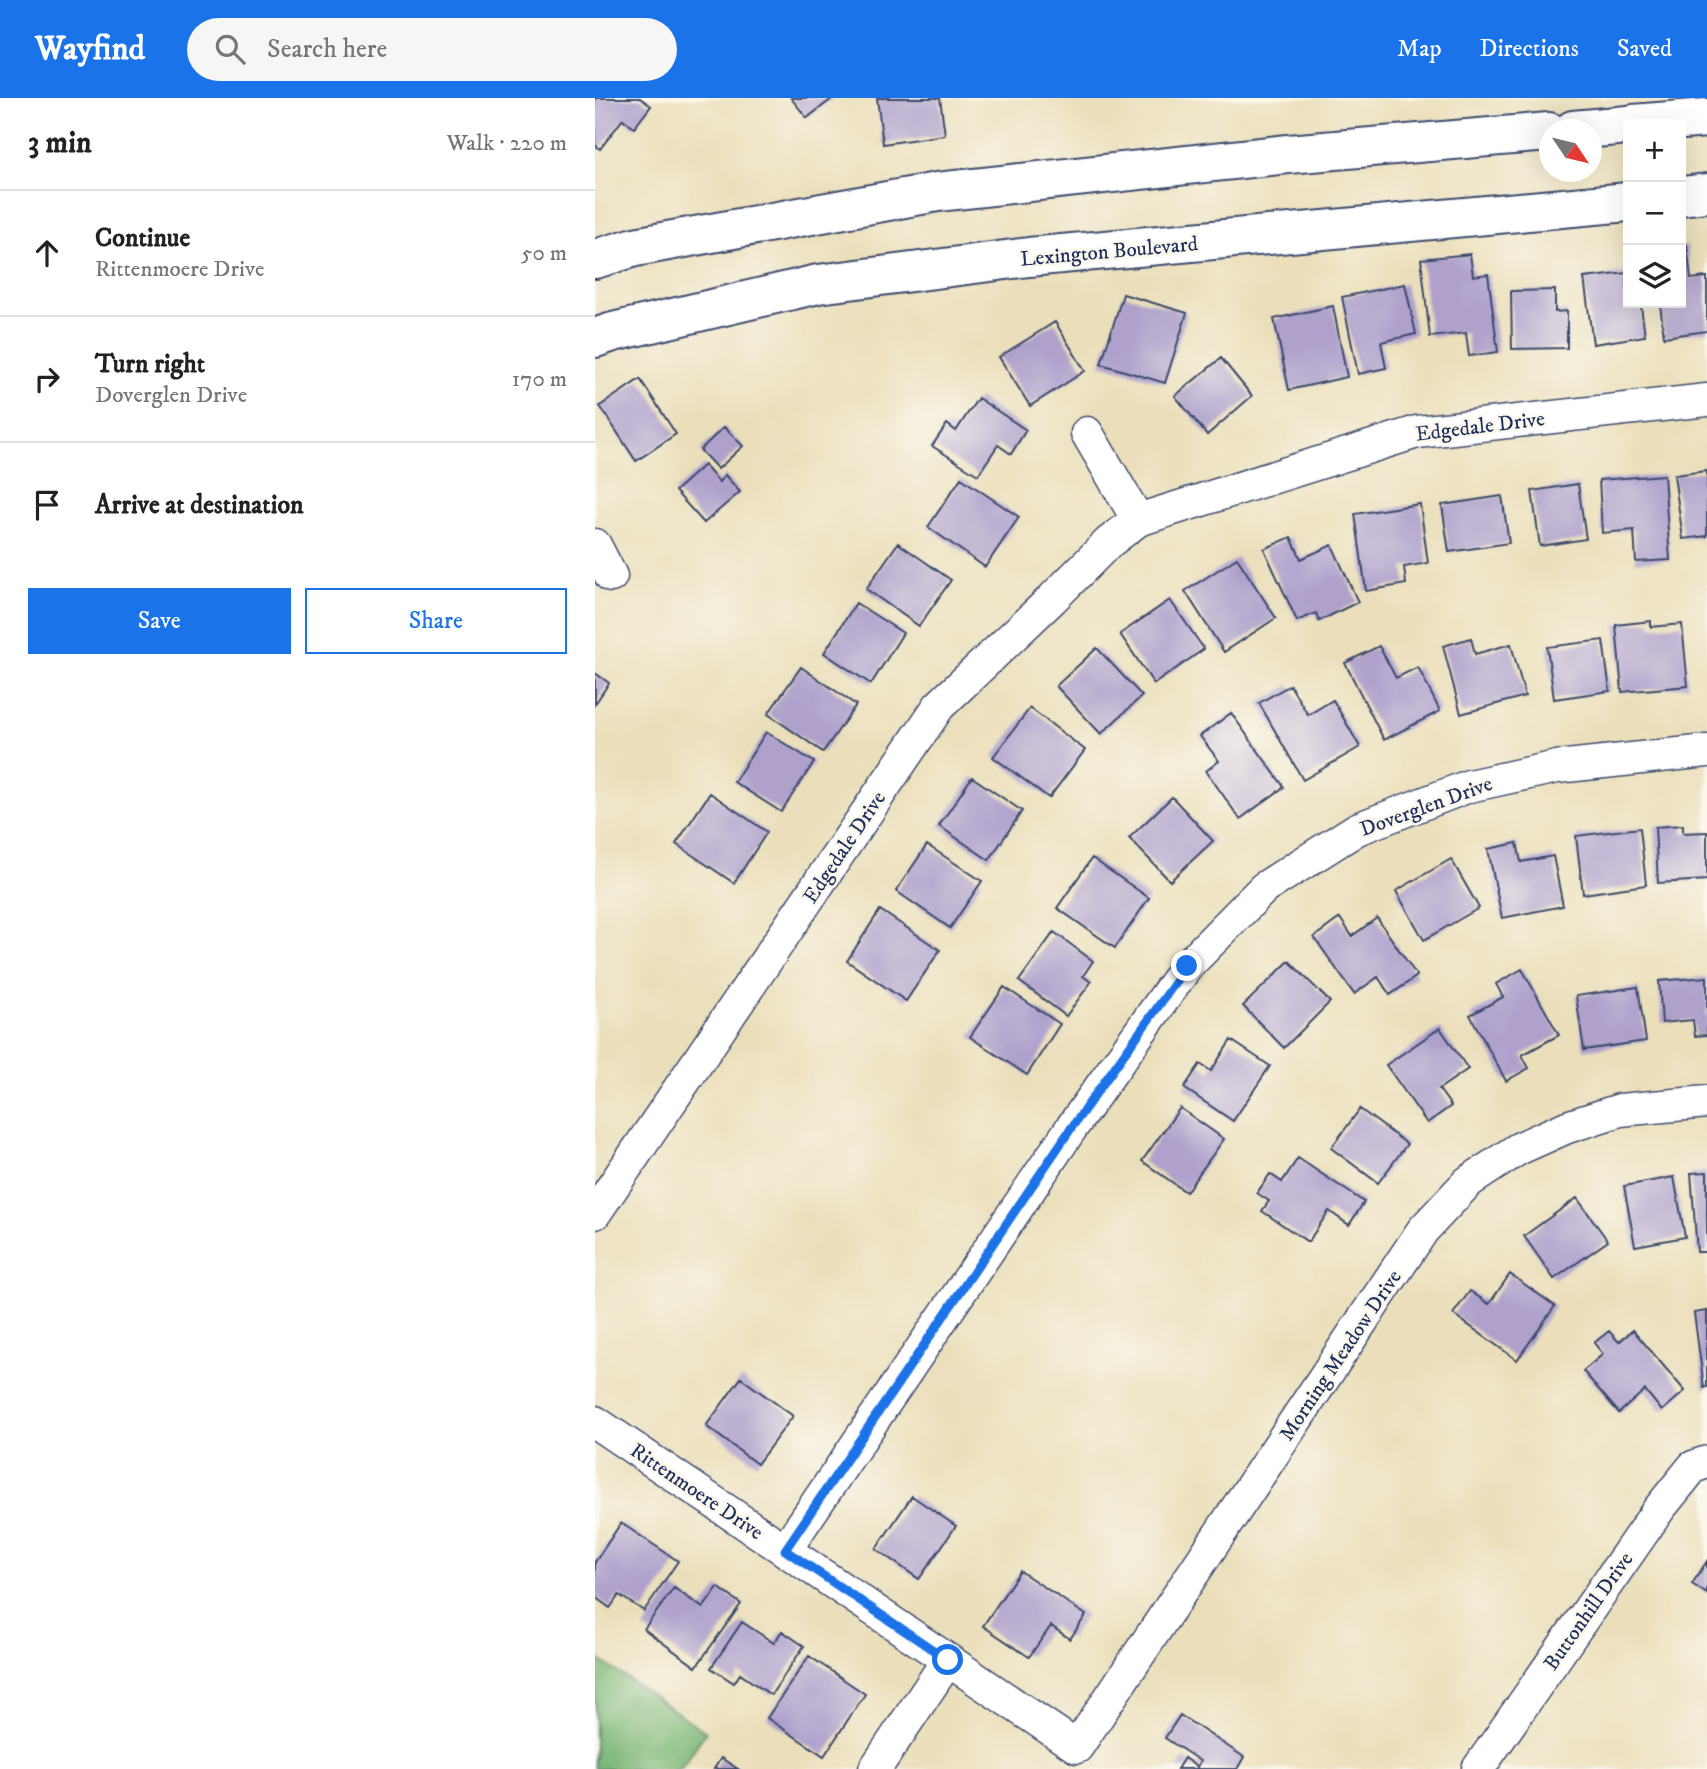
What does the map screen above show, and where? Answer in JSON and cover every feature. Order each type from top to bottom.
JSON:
[{"type":"street","points":[[1686,120],[1707,118]]},
{"type":"street","points":[[1602,127],[1623,125]]},
{"type":"street","points":[[595,259],[635,247],[937,192],[1288,154],[1539,132]]},
{"type":"street","points":[[1686,195],[1707,193]]},
{"type":"street","name":"Lexington Boulevard","points":[[595,338],[818,284],[1029,257],[1623,202]]},
{"type":"street","name":"Edgedale Drive","points":[[595,1213],[939,706],[1108,543],[1139,520],[1417,432],[1707,400]]},
{"type":"street","points":[[1087,433],[1139,520]]},
{"type":"street","points":[[595,545],[611,576]]},
{"type":"street","name":"Doverglen Drive","points":[[785,1550],[1072,1127],[1187,966],[1263,888],[1357,829],[1469,786],[1557,767],[1707,751]]},
{"type":"street","name":"Morning Meadow Drive","points":[[1077,1747],[1423,1230],[1468,1182],[1518,1149],[1593,1119],[1620,1110],[1707,1102]]},
{"type":"street","name":"Rittenmoere Drive","points":[[595,1422],[1077,1747]]},
{"type":"street","name":"Buttonhill Drive","points":[[1478,1769],[1658,1509],[1693,1467],[1707,1462]]},
{"type":"street","points":[[875,1769],[948,1660]]},
{"type":"green space","points":[[595,1657],[706,1732],[680,1769],[595,1769]]},
{"type":"building","points":[[595,98],[640,98],[651,106],[634,128],[623,119],[600,149],[595,145]]},
{"type":"building","points":[[791,98],[833,98],[807,118]]},
{"type":"building","points":[[877,98],[940,98],[945,135],[883,144]]},
{"type":"building","points":[[1686,245],[1691,279],[1707,277],[1707,331],[1664,337],[1661,308],[1686,308]]},
{"type":"building","points":[[1470,254],[1473,276],[1488,274],[1498,352],[1469,356],[1466,333],[1430,337],[1421,259]]},
{"type":"building","points":[[1623,273],[1623,308],[1641,308],[1645,336],[1593,344],[1584,278]]},
{"type":"building","points":[[1405,284],[1416,334],[1381,342],[1386,368],[1358,374],[1342,297]]},
{"type":"building","points":[[1555,290],[1555,312],[1567,311],[1567,348],[1512,349],[1511,291]]},
{"type":"building","points":[[1123,294],[1187,313],[1165,383],[1101,364]]},
{"type":"building","points":[[1333,306],[1347,377],[1289,390],[1274,319]]},
{"type":"building","points":[[1055,322],[1085,371],[1030,406],[999,357]]},
{"type":"building","points":[[1221,358],[1252,396],[1207,435],[1175,396]]},
{"type":"building","points":[[640,379],[676,434],[636,461],[600,406]]},
{"type":"building","points":[[978,398],[1026,430],[1011,454],[998,445],[978,475],[932,446],[947,424],[956,431]]},
{"type":"building","points":[[724,427],[743,446],[718,469],[700,450]]},
{"type":"building","points":[[704,465],[719,482],[725,475],[740,492],[704,523],[675,491]]},
{"type":"building","points":[[1707,471],[1707,536],[1683,539],[1674,475]]},
{"type":"building","points":[[1664,475],[1670,560],[1636,562],[1634,530],[1602,533],[1599,480]]},
{"type":"building","points":[[961,478],[1019,517],[985,567],[928,527]]},
{"type":"building","points":[[1578,484],[1586,539],[1540,546],[1532,491]]},
{"type":"building","points":[[1502,496],[1509,543],[1449,552],[1442,505]]},
{"type":"building","points":[[1420,504],[1428,563],[1404,567],[1406,584],[1366,591],[1355,514]]},
{"type":"building","points":[[1291,537],[1301,559],[1332,545],[1358,602],[1319,621],[1316,613],[1297,621],[1264,549]]},
{"type":"building","points":[[898,543],[951,580],[919,626],[866,589]]},
{"type":"building","points":[[1237,558],[1276,618],[1224,652],[1185,591]]},
{"type":"building","points":[[1170,600],[1204,649],[1154,684],[1120,634]]},
{"type":"building","points":[[856,603],[903,633],[871,684],[824,653]]},
{"type":"building","points":[[1651,621],[1651,627],[1682,624],[1688,686],[1622,692],[1616,625]]},
{"type":"building","points":[[1471,638],[1475,654],[1511,644],[1525,696],[1461,714],[1443,646]]},
{"type":"building","points":[[1603,640],[1610,691],[1554,699],[1547,647]]},
{"type":"building","points":[[1379,646],[1396,678],[1418,667],[1440,711],[1384,740],[1345,663]]},
{"type":"building","points":[[1097,648],[1142,696],[1101,734],[1056,686]]},
{"type":"building","points":[[801,667],[856,705],[823,752],[768,714]]},
{"type":"building","points":[[595,673],[609,683],[595,704]]},
{"type":"building","points":[[1290,685],[1308,715],[1333,700],[1360,747],[1303,780],[1259,703]]},
{"type":"building","points":[[1030,708],[1085,750],[1049,798],[993,757]]},
{"type":"building","points":[[1231,713],[1284,787],[1240,819],[1206,771],[1219,761],[1200,736]]},
{"type":"building","points":[[766,732],[814,762],[781,812],[734,782]]},
{"type":"building","points":[[972,777],[1022,811],[989,860],[939,826]]},
{"type":"building","points":[[710,793],[767,832],[734,883],[676,844]]},
{"type":"building","points":[[1172,797],[1213,841],[1170,881],[1129,838]]},
{"type":"building","points":[[1683,825],[1683,833],[1707,832],[1707,880],[1658,883],[1655,827]]},
{"type":"building","points":[[1640,828],[1646,885],[1583,894],[1576,836]]},
{"type":"building","points":[[1517,843],[1521,862],[1553,856],[1563,906],[1502,918],[1488,849]]},
{"type":"building","points":[[927,845],[982,881],[950,928],[896,891]]},
{"type":"building","points":[[1092,858],[1149,898],[1115,948],[1057,908]]},
{"type":"building","points":[[1451,859],[1479,908],[1424,940],[1396,891]]},
{"type":"building","points":[[880,910],[940,950],[906,1001],[847,961]]},
{"type":"building","points":[[1340,918],[1352,936],[1377,918],[1417,976],[1390,995],[1378,977],[1354,994],[1314,937]]},
{"type":"building","points":[[1054,932],[1093,961],[1083,976],[1091,982],[1066,1016],[1019,981]]},
{"type":"building","points":[[1289,961],[1330,1002],[1284,1048],[1243,1006]]},
{"type":"building","points":[[1522,969],[1559,1035],[1522,1055],[1529,1068],[1506,1081],[1470,1015],[1503,997],[1496,984]]},
{"type":"building","points":[[1707,977],[1707,1035],[1695,1036],[1693,1020],[1662,1023],[1659,981]]},
{"type":"building","points":[[1004,987],[1060,1024],[1027,1075],[970,1037]]},
{"type":"building","points":[[1638,987],[1646,1041],[1584,1050],[1576,996]]},
{"type":"building","points":[[1440,1028],[1468,1069],[1439,1089],[1451,1106],[1427,1123],[1386,1065]]},
{"type":"building","points":[[1231,1040],[1270,1066],[1233,1121],[1184,1088],[1200,1064],[1211,1071]]},
{"type":"building","points":[[1180,1108],[1224,1139],[1186,1192],[1142,1161]]},
{"type":"building","points":[[1360,1109],[1407,1144],[1378,1183],[1331,1148]]},
{"type":"building","points":[[1298,1158],[1364,1202],[1349,1225],[1329,1211],[1308,1242],[1262,1211],[1269,1201],[1257,1193],[1270,1174],[1282,1182]]},
{"type":"building","points":[[1707,1172],[1707,1252],[1697,1252],[1691,1173]]},
{"type":"building","points":[[1674,1177],[1685,1237],[1635,1246],[1624,1186]]},
{"type":"building","points":[[1577,1198],[1608,1241],[1554,1279],[1524,1236]]},
{"type":"building","points":[[1510,1274],[1555,1306],[1517,1360],[1453,1314],[1470,1291],[1489,1304]]},
{"type":"building","points":[[1707,1311],[1707,1387],[1704,1388],[1694,1313]]},
{"type":"building","points":[[1633,1330],[1685,1391],[1662,1411],[1645,1390],[1619,1413],[1583,1371],[1603,1354],[1594,1343],[1609,1331],[1619,1342]]},
{"type":"building","points":[[741,1378],[793,1416],[757,1464],[706,1426]]},
{"type":"building","points":[[912,1496],[956,1526],[919,1579],[876,1549]]},
{"type":"building","points":[[621,1523],[678,1561],[644,1611],[619,1595],[610,1608],[595,1597],[595,1562]]},
{"type":"building","points":[[1707,1561],[1707,1594],[1692,1584]]},
{"type":"building","points":[[1020,1571],[1086,1615],[1070,1639],[1051,1626],[1029,1657],[983,1626]]},
{"type":"building","points":[[718,1587],[741,1604],[696,1667],[644,1629],[674,1588],[703,1608]]},
{"type":"building","points":[[742,1622],[774,1643],[782,1631],[804,1646],[771,1695],[740,1674],[734,1683],[711,1668]]},
{"type":"building","points":[[809,1656],[865,1694],[824,1756],[767,1718]]},
{"type":"building","points":[[1180,1715],[1244,1757],[1237,1769],[1177,1769],[1184,1758],[1197,1767],[1200,1761],[1165,1738]]},
{"type":"building","points":[[721,1758],[738,1769],[714,1769]]},
{"type":"route","points":[[948,1660],[785,1550],[1072,1127],[1187,966]]}]
